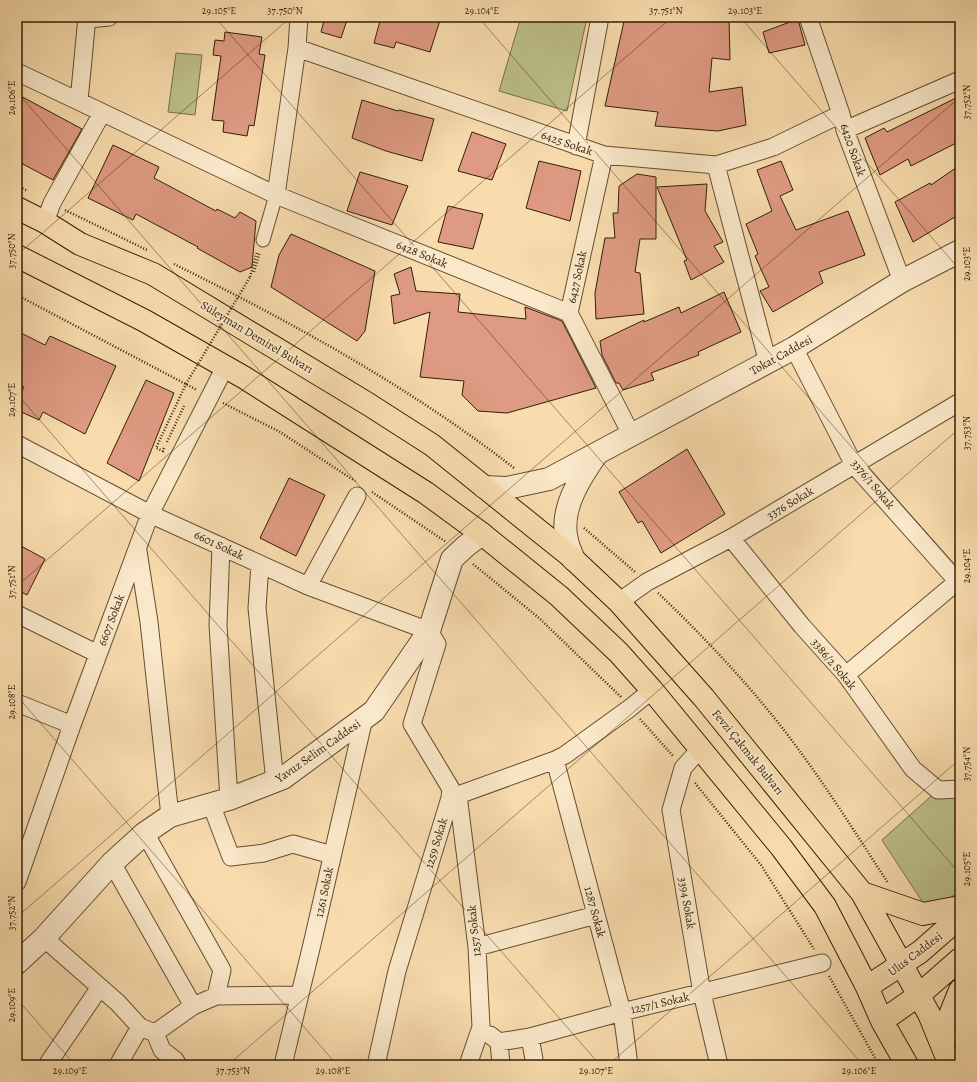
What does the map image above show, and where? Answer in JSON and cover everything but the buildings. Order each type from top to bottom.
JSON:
[{"type":"main road","name":"Süleyman Demirel Bulvarı","points":[[17,208],[45,222],[80,244],[160,278],[432,445],[484,487]]},
{"type":"main road","points":[[17,256],[145,321],[225,367],[426,493],[482,534],[560,596],[619,654],[652,690],[781,847],[825,906],[867,988],[882,1021],[907,1065]]},
{"type":"main road","name":"Fevzi Çakmak Bulvarı","points":[[484,487],[574,560],[618,602],[704,698],[862,892],[919,995],[943,1045],[950,1065]]},
{"type":"main road","points":[[862,892],[888,903],[923,914],[960,907]]},
{"type":"main road","name":"Ulus Caddesi","points":[[867,988],[931,943],[960,917]]},
{"type":"main road","points":[[882,1021],[919,995],[960,959]]},
{"type":"main road","points":[[943,1045],[948,1020],[960,990]]},
{"type":"street","points":[[79,101],[87,18],[109,17]]},
{"type":"street","points":[[263,240],[276,195],[297,48],[299,17]]},
{"type":"street","points":[[576,146],[600,17]]},
{"type":"street","name":"6420 Sokak","points":[[808,17],[843,122],[902,281]]},
{"type":"street","name":"6425 Sokak","points":[[297,48],[604,155],[716,165],[773,147],[960,80]]},
{"type":"street","name":"6428 Sokak","points":[[17,72],[276,195],[569,312]]},
{"type":"street","points":[[45,222],[52,204],[102,113]]},
{"type":"street","name":"6427 Sokak","points":[[604,155],[569,312],[631,434]]},
{"type":"street","points":[[716,165],[768,363]]},
{"type":"street","name":"Tokat Caddesi","points":[[484,487],[507,488],[540,482],[565,471],[631,434],[768,363],[902,281],[960,251]]},
{"type":"street","name":"3376/1 Sokak","points":[[794,348],[854,465],[959,583]]},
{"type":"street","name":"6607 Sokak","points":[[17,882],[72,725],[138,551],[150,514],[225,367]]},
{"type":"street","name":"3376 Sokak","points":[[618,602],[647,582],[731,538],[960,402]]},
{"type":"street","name":"6601 Sokak","points":[[17,444],[150,514],[308,586],[429,631]]},
{"type":"street","points":[[574,560],[566,539],[566,516],[573,493],[598,452]]},
{"type":"street","points":[[308,586],[360,489]]},
{"type":"street","name":"Yavuz Selim Caddesi","points":[[17,962],[44,938],[112,863],[145,833],[170,816],[220,802],[283,778],[374,711],[429,631],[452,560],[459,552],[482,534]]},
{"type":"street","name":"3386/2 Sokak","points":[[731,538],[802,626],[846,676],[913,769],[938,790],[960,789]]},
{"type":"street","points":[[221,546],[218,625],[220,802],[232,857],[264,853],[292,844],[332,855]]},
{"type":"street","points":[[138,551],[149,622],[170,816]]},
{"type":"street","points":[[260,564],[257,608],[275,782]]},
{"type":"street","points":[[846,676],[959,583]]},
{"type":"street","points":[[17,614],[98,654]]},
{"type":"street","points":[[429,631],[437,644],[412,724],[451,789],[454,797],[556,760],[630,708],[652,690]]},
{"type":"street","points":[[17,703],[72,725]]},
{"type":"street","name":"1261 Sokak","points":[[283,1065],[364,718]]},
{"type":"street","name":"3394 Sokak","points":[[701,748],[683,768],[671,810],[702,993],[720,1065]]},
{"type":"street","name":"1287 Sokak","points":[[556,760],[622,1012],[629,1065]]},
{"type":"street","name":"1257 Sokak","points":[[454,797],[477,947],[481,1027],[468,1065]]},
{"type":"street","name":"1259 Sokak","points":[[376,1065],[397,971],[454,797]]},
{"type":"street","points":[[145,833],[222,970],[216,996]]},
{"type":"street","points":[[112,863],[193,1006]]},
{"type":"street","points":[[477,947],[596,915]]},
{"type":"street","points":[[44,938],[148,1030],[162,1050],[175,1060],[178,1065]]},
{"type":"street","name":"1257/1 Sokak","points":[[498,1042],[530,1037],[622,1012],[822,963]]},
{"type":"street","points":[[47,1065],[100,987]]},
{"type":"street","points":[[118,1065],[148,1030],[193,1006],[216,996],[300,995]]},
{"type":"street","points":[[481,1027],[498,1042],[500,1065]]},
{"type":"street","points":[[530,1037],[535,1065]]},
{"type":"path","points":[[184,406],[163,451],[156,448],[186,384],[250,276],[260,239],[263,240]]},
{"type":"path","points":[[254,272],[263,240]]},
{"type":"path","points":[[17,295],[280,432],[360,489],[437,534],[539,618],[630,708],[683,768],[761,865],[822,963],[879,1065]]},
{"type":"green space","points":[[521,17],[587,17],[567,111],[499,91]]},
{"type":"green space","points":[[176,53],[202,55],[195,115],[168,112]]},
{"type":"green space","points":[[960,789],[960,891],[929,912],[882,840],[938,790]]}]
